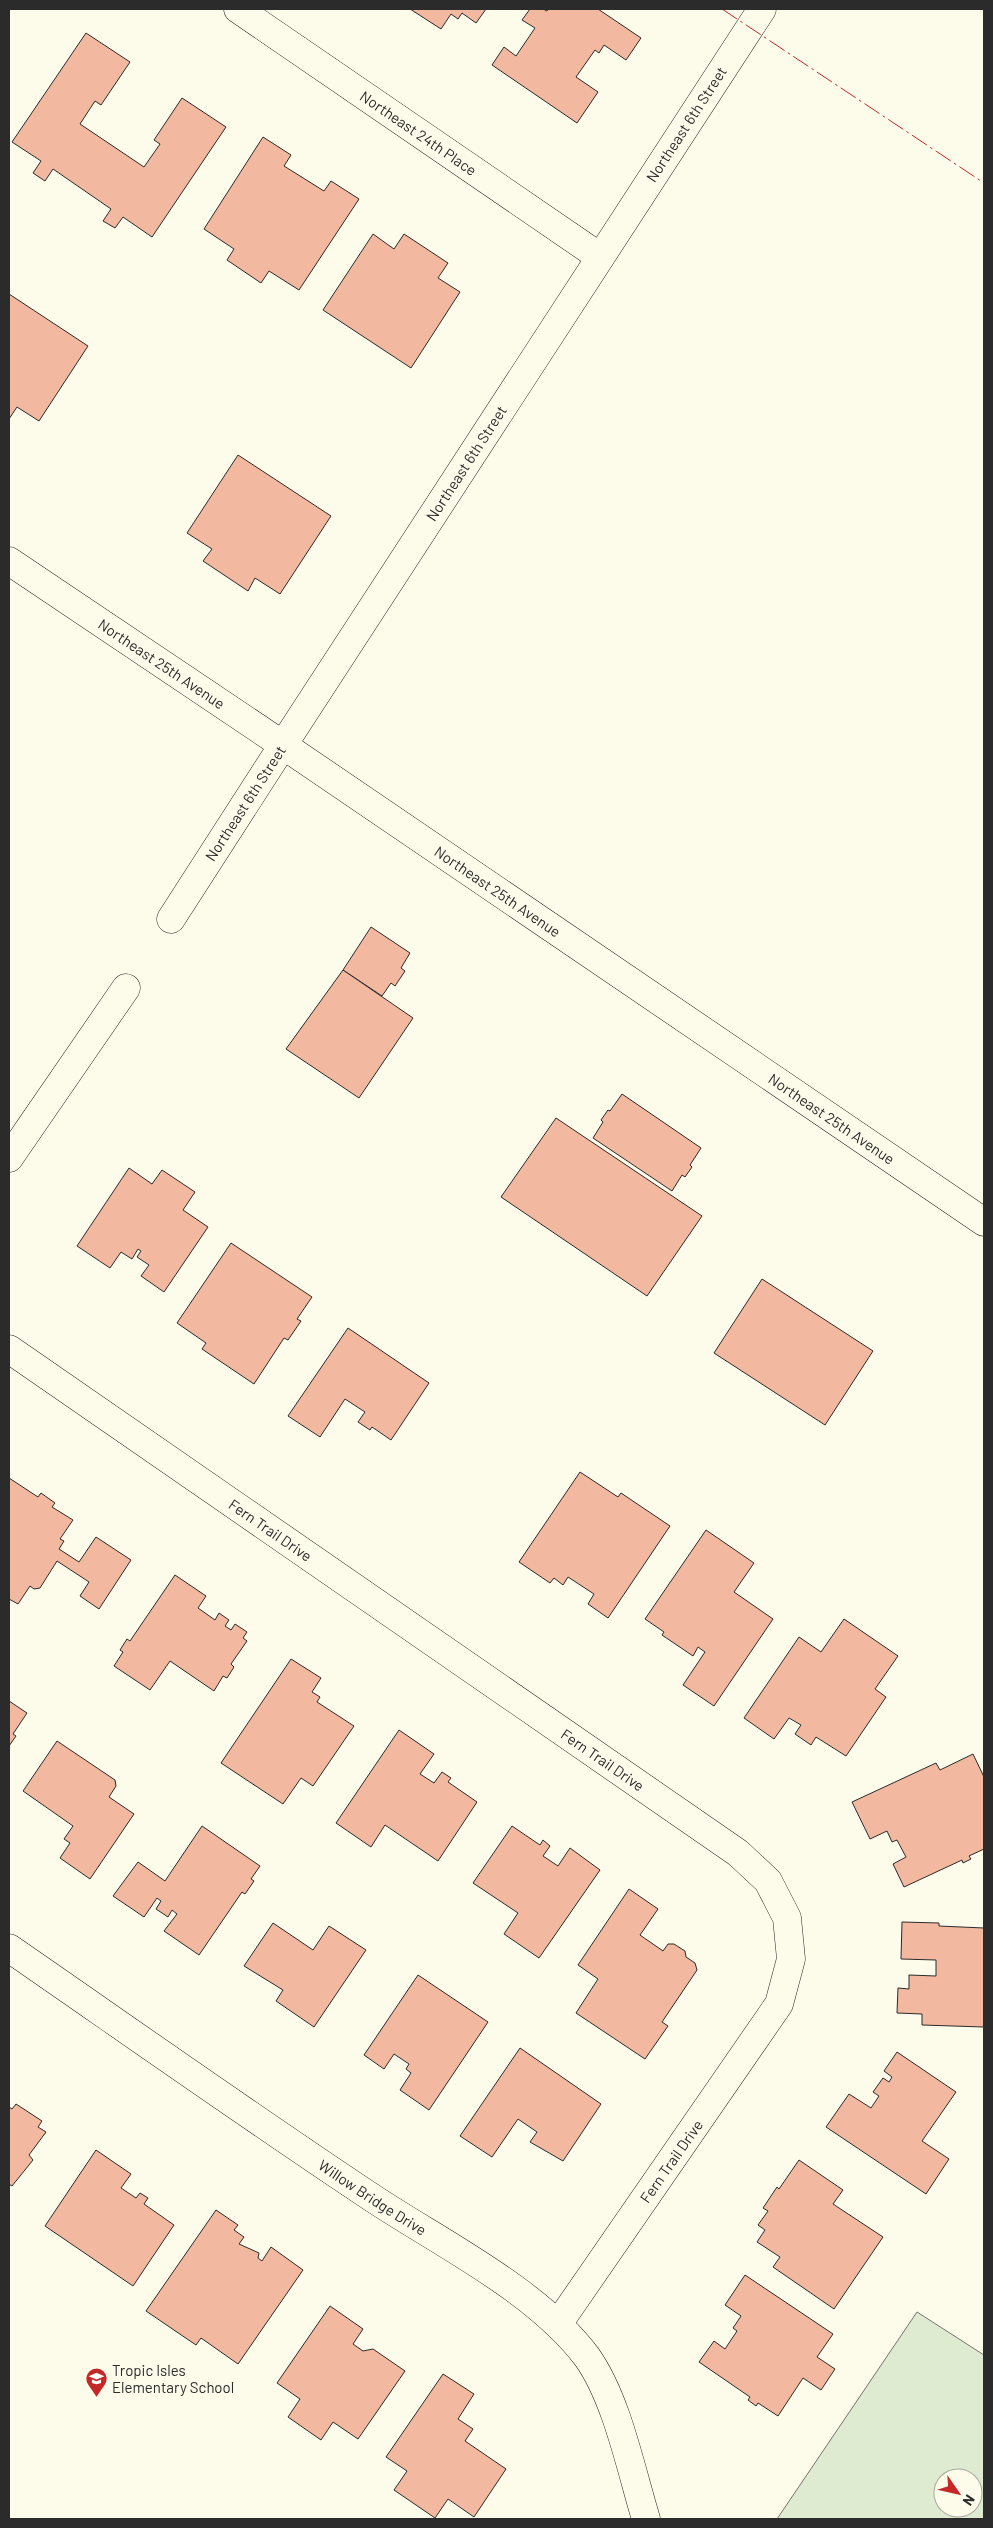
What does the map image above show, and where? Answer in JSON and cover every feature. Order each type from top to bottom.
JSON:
[{"type":"street","name":"Northeast 24th Place","points":[[238,9],[371,98],[600,257]]},
{"type":"street","name":"Northeast 6th Street","points":[[171,919],[762,9]]},
{"type":"street","name":"Northeast 25th Avenue","points":[[9,561],[984,1222]]},
{"type":"street","points":[[9,1158],[126,988]]},
{"type":"street","name":"Fern Trail Drive","points":[[9,1349],[738,1852],[768,1881],[787,1918],[792,1959],[779,2004],[558,2324]]},
{"type":"street","name":"Willow Bridge Drive","points":[[9,1948],[371,2197],[520,2292],[558,2324],[588,2359],[611,2404],[646,2519]]},
{"type":"green space","points":[[917,2312],[984,2355],[984,2519],[777,2519]]},
{"type":"building","points":[[410,9],[486,9],[476,23],[462,13],[458,19],[451,14],[441,29]]},
{"type":"building","points":[[530,9],[543,9],[547,11],[548,9],[598,9],[641,38],[626,60],[604,45],[599,53],[595,50],[576,77],[598,92],[577,123],[492,65],[504,47],[516,56],[535,28],[522,20]]},
{"type":"building","points":[[86,33],[130,62],[101,105],[95,101],[80,124],[144,167],[160,144],[154,140],[182,98],[226,127],[152,237],[123,217],[115,228],[103,221],[111,209],[53,169],[45,181],[33,173],[41,161],[12,142]]},
{"type":"building","points":[[263,137],[291,155],[284,166],[324,191],[331,181],[359,199],[299,290],[269,271],[261,283],[227,260],[234,249],[204,229]]},
{"type":"building","points":[[373,234],[394,249],[404,234],[448,263],[438,278],[460,292],[411,368],[323,310]]},
{"type":"building","points":[[9,294],[88,346],[39,421],[17,407],[9,419]]},
{"type":"building","points":[[238,455],[331,516],[280,594],[255,578],[248,591],[203,561],[212,549],[187,533]]},
{"type":"building","points":[[371,927],[410,953],[401,968],[405,971],[395,986],[391,983],[382,996],[343,970]]},
{"type":"building","points":[[343,970],[413,1018],[359,1098],[286,1049]]},
{"type":"building","points":[[622,1094],[701,1148],[690,1165],[692,1167],[685,1177],[682,1175],[672,1191],[593,1138],[603,1122],[601,1120]]},
{"type":"building","points":[[556,1118],[702,1216],[647,1296],[501,1197]]},
{"type":"building","points":[[129,1168],[152,1184],[162,1170],[195,1192],[183,1210],[208,1227],[164,1292],[141,1276],[149,1265],[137,1257],[141,1251],[138,1249],[132,1259],[121,1252],[110,1268],[77,1246]]},
{"type":"building","points":[[231,1243],[312,1297],[297,1319],[301,1321],[288,1340],[284,1338],[254,1384],[202,1349],[206,1343],[177,1323]]},
{"type":"building","points":[[762,1279],[873,1351],[825,1425],[714,1353]]},
{"type":"building","points":[[348,1328],[429,1383],[391,1440],[372,1427],[370,1430],[358,1422],[365,1412],[345,1399],[320,1437],[288,1416]]},
{"type":"building","points":[[580,1472],[618,1497],[621,1493],[670,1526],[608,1618],[588,1604],[594,1594],[568,1577],[563,1585],[554,1578],[550,1583],[519,1562]]},
{"type":"building","points":[[9,1478],[38,1497],[41,1493],[55,1503],[52,1507],[73,1520],[60,1539],[64,1541],[59,1549],[79,1562],[96,1537],[131,1560],[99,1609],[80,1596],[89,1582],[57,1561],[40,1588],[34,1589],[30,1586],[18,1604],[9,1599]]},
{"type":"building","points":[[706,1530],[754,1563],[734,1592],[773,1619],[714,1706],[683,1685],[705,1652],[698,1647],[693,1656],[662,1635],[664,1632],[645,1619]]},
{"type":"building","points":[[175,1575],[206,1596],[198,1608],[215,1620],[219,1613],[229,1620],[225,1626],[231,1630],[235,1624],[247,1632],[243,1638],[247,1641],[231,1664],[234,1667],[227,1678],[223,1676],[214,1691],[170,1661],[150,1690],[114,1666],[123,1652],[120,1650],[127,1639],[130,1641]]},
{"type":"building","points":[[844,1619],[898,1656],[875,1689],[886,1697],[846,1756],[816,1737],[811,1745],[795,1734],[801,1725],[789,1718],[774,1739],[744,1718],[799,1637],[821,1652]]},
{"type":"building","points":[[291,1659],[321,1678],[312,1692],[320,1697],[317,1702],[354,1726],[313,1786],[301,1778],[283,1804],[221,1763]]},
{"type":"building","points":[[9,1701],[27,1713],[13,1734],[16,1736],[9,1746]]},
{"type":"building","points":[[399,1730],[434,1754],[420,1774],[434,1783],[442,1772],[451,1778],[448,1782],[477,1802],[438,1861],[385,1825],[371,1847],[336,1823]]},
{"type":"building","points":[[57,1741],[115,1780],[116,1786],[109,1797],[134,1814],[90,1879],[60,1858],[70,1843],[64,1839],[73,1826],[23,1791]]},
{"type":"building","points":[[973,1754],[984,1777],[984,1849],[969,1856],[971,1859],[963,1863],[962,1860],[904,1887],[893,1864],[906,1857],[897,1840],[892,1842],[887,1831],[870,1839],[852,1802],[936,1763],[940,1770]]},
{"type":"building","points":[[202,1826],[260,1866],[251,1879],[254,1881],[245,1894],[242,1892],[199,1955],[164,1931],[177,1914],[172,1910],[168,1917],[156,1909],[161,1901],[157,1898],[144,1917],[113,1896],[138,1862],[165,1881]]},
{"type":"building","points":[[512,1826],[540,1845],[543,1840],[550,1846],[543,1856],[558,1866],[570,1848],[600,1870],[539,1958],[504,1934],[518,1913],[473,1883]]},
{"type":"building","points":[[629,1889],[658,1909],[640,1935],[663,1951],[668,1944],[674,1944],[685,1951],[686,1957],[695,1963],[697,1970],[662,2022],[668,2026],[645,2059],[576,2013],[598,1979],[578,1965]]},
{"type":"building","points":[[902,1922],[939,1923],[939,1926],[984,1928],[984,2027],[922,2025],[922,2014],[897,2013],[898,1988],[909,1989],[909,1975],[936,1976],[936,1960],[901,1959]]},
{"type":"building","points":[[273,1923],[313,1950],[329,1926],[366,1950],[314,2027],[276,2001],[283,1990],[244,1966]]},
{"type":"building","points":[[418,1975],[488,2022],[429,2110],[400,2090],[411,2073],[406,2069],[409,2064],[394,2054],[384,2069],[364,2055]]},
{"type":"building","points":[[520,2048],[601,2104],[563,2161],[530,2142],[537,2132],[518,2119],[492,2157],[460,2136]]},
{"type":"building","points":[[897,2052],[956,2092],[922,2141],[949,2159],[926,2194],[826,2127],[849,2094],[871,2108],[879,2096],[873,2092],[883,2078],[889,2082],[892,2077],[884,2071]]},
{"type":"building","points":[[16,2104],[42,2121],[38,2127],[46,2132],[29,2155],[33,2160],[12,2186],[9,2184],[9,2107],[12,2109]]},
{"type":"building","points":[[96,2150],[131,2174],[121,2188],[136,2198],[140,2193],[148,2198],[144,2204],[174,2225],[133,2286],[45,2226]]},
{"type":"building","points":[[799,2160],[843,2190],[833,2204],[883,2237],[834,2309],[773,2267],[780,2257],[757,2242],[765,2230],[758,2225],[768,2211],[763,2208]]},
{"type":"building","points":[[216,2210],[238,2225],[234,2230],[244,2237],[239,2244],[259,2253],[258,2258],[262,2261],[271,2247],[303,2270],[238,2364],[201,2338],[196,2345],[146,2311]]},
{"type":"building","points":[[745,2275],[833,2334],[817,2357],[835,2369],[821,2390],[803,2378],[778,2416],[758,2403],[756,2406],[748,2400],[750,2397],[699,2362],[714,2341],[725,2349],[737,2331],[733,2328],[741,2316],[725,2305]]},
{"type":"building","points":[[330,2306],[363,2329],[353,2344],[363,2351],[373,2349],[405,2371],[358,2439],[333,2422],[321,2440],[288,2417],[300,2399],[277,2383]]},
{"type":"building","points":[[443,2374],[474,2394],[458,2419],[473,2429],[465,2441],[506,2469],[474,2517],[448,2499],[435,2518],[394,2490],[407,2471],[386,2457]]},
{"type":"power","points":[[722,9],[984,183]]},
{"type":"place","name":"Tropic Isles Elementary School","points":[[96,2398]]}]
